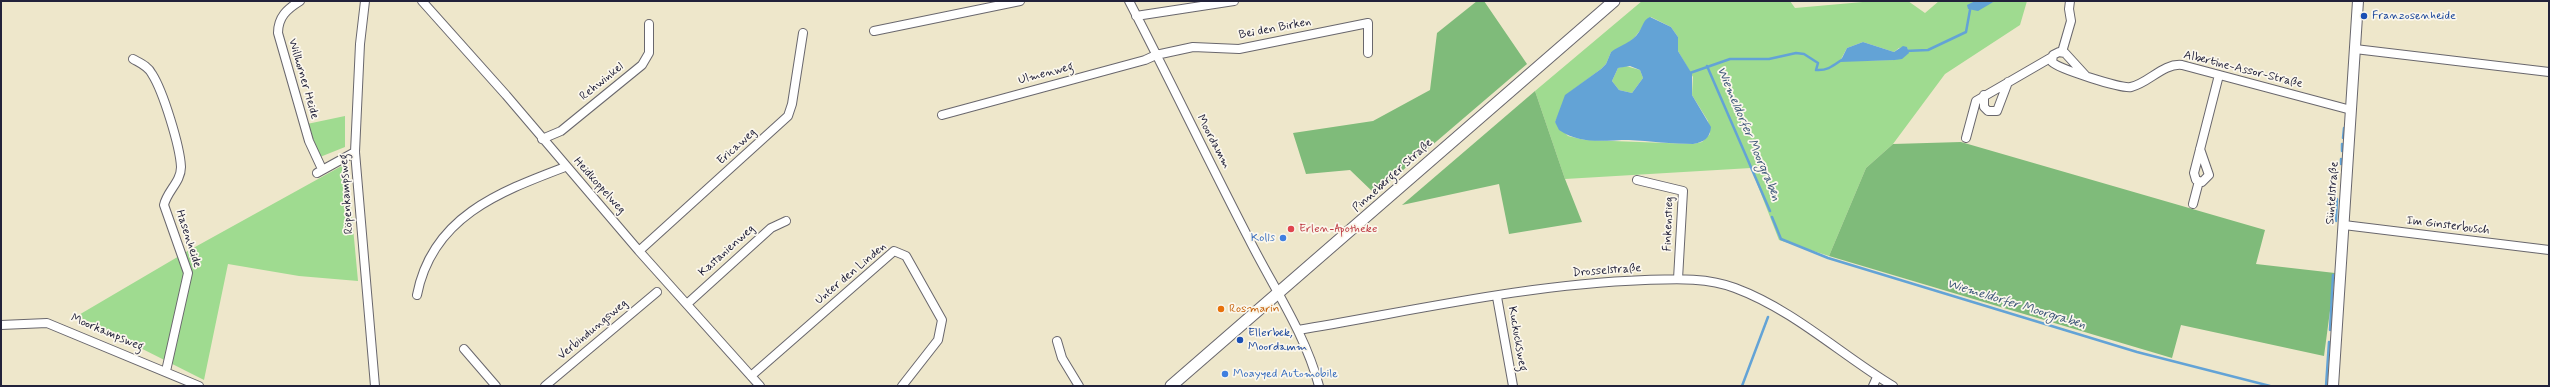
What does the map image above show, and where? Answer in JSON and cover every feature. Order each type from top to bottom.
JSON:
[{"type":"main road","name":"Pinneberger Straße","points":[[1171,386],[1614,1]]},
{"type":"street","name":"Willhorner Heide","points":[[300,1],[285,13],[278,21],[278,33],[309,141],[320,171],[356,152]]},
{"type":"street","name":"Röpenkampsweg","points":[[365,1],[360,44],[356,152],[375,386]]},
{"type":"street","name":"Heidkoppelweg","points":[[422,1],[506,95],[565,167],[608,212],[639,252],[760,386]]},
{"type":"street","points":[[874,31],[1020,1]]},
{"type":"street","name":"Moordamm","points":[[1129,1],[1261,264],[1279,293],[1298,330],[1314,368],[1319,386]]},
{"type":"street","points":[[1136,16],[1234,1]]},
{"type":"street","points":[[2062,52],[2071,21],[2069,9],[2070,1]]},
{"type":"street","name":"Süntelstraße","points":[[2333,386],[2358,1]]},
{"type":"street","name":"Bei den Birken","points":[[1156,54],[1193,47],[1239,50],[1368,23],[1368,53]]},
{"type":"street","name":"Rehwinkel","points":[[542,139],[561,131],[642,64],[649,53],[649,24]]},
{"type":"street","name":"Ericaweg","points":[[639,252],[788,116],[792,104],[804,33]]},
{"type":"street","points":[[2355,49],[2549,72]]},
{"type":"street","points":[[1966,138],[1974,103],[2052,57],[2056,52],[2062,52],[2086,76]]},
{"type":"street","name":"Ulmenweg","points":[[942,115],[1145,60],[1156,54]]},
{"type":"street","name":"Albertine-Assor-Straße","points":[[2052,57],[2057,66],[2086,76],[2129,87],[2176,64],[2219,74],[2351,110]]},
{"type":"street","name":"Hasenheide","points":[[133,58],[147,67],[152,74],[165,105],[181,168],[175,186],[166,195],[164,205],[188,273],[166,371]]},
{"type":"street","points":[[2199,182],[2194,177],[2194,173],[2219,74]]},
{"type":"street","points":[[1984,96],[1984,107],[1991,111],[1997,111],[2008,82]]},
{"type":"street","points":[[2199,182],[2205,181],[2209,175],[2200,149]]},
{"type":"street","points":[[417,295],[421,277],[433,254],[448,232],[463,216],[506,190],[565,167]]},
{"type":"street","name":"Finkenstieg","points":[[1637,180],[1683,191],[1678,279]]},
{"type":"street","points":[[2193,204],[2199,182]]},
{"type":"street","name":"Kastanienweg","points":[[687,304],[771,228],[786,221]]},
{"type":"street","name":"Im Ginsterbusch","points":[[2344,225],[2549,250]]},
{"type":"street","name":"Unter den Linden","points":[[751,376],[894,251],[906,256],[942,320],[938,340],[902,386]]},
{"type":"street","name":"Drosselstraße","points":[[1298,330],[1498,297],[1602,282],[1678,279],[1710,282],[1733,287],[1764,301],[1793,317],[1877,377],[1893,386]]},
{"type":"street","name":"Verbindungsweg","points":[[545,386],[657,292]]},
{"type":"street","name":"Kuckucksweg","points":[[1498,297],[1513,386]]},
{"type":"street","name":"Moorkampsweg","points":[[1,325],[47,323],[166,371],[199,386]]},
{"type":"street","points":[[1058,341],[1062,358],[1079,386]]},
{"type":"street","points":[[464,349],[496,386]]},
{"type":"street","points":[[1873,386],[1877,377]]},
{"type":"green space","points":[[1477,1],[1484,1],[1527,64],[1375,194],[1350,170],[1306,174],[1293,133],[1373,121],[1430,90],[1437,33]]},
{"type":"green space","points":[[1642,1],[1790,1],[1795,8],[1874,1],[1908,1],[1925,13],[1939,1],[1975,1],[1972,3],[1981,7],[1995,1],[2027,1],[2020,25],[1945,74],[1893,144],[1866,168],[1829,256],[1779,240],[1751,168],[1565,179],[1535,91]],"holes":[[[1651,17],[1671,27],[1678,37],[1678,51],[1693,77],[1692,95],[1708,121],[1710,134],[1702,142],[1693,144],[1585,140],[1568,136],[1555,122],[1570,92],[1601,69],[1606,64],[1611,52],[1623,47],[1634,38]],[[1863,42],[1894,52],[1899,48],[1907,47],[1908,53],[1895,60],[1840,61],[1847,48]]]},
{"type":"green space","points":[[1626,66],[1640,70],[1643,78],[1632,93],[1619,90],[1612,81],[1618,68]]},
{"type":"green space","points":[[1535,91],[1565,179],[1582,222],[1509,234],[1499,184],[1402,205]]},
{"type":"green space","points":[[345,116],[345,147],[320,157],[307,124]]},
{"type":"green space","points":[[1961,142],[2265,230],[2256,264],[2335,273],[2324,356],[2181,325],[2172,358],[1829,256],[1866,168],[1893,144]]},
{"type":"green space","points":[[347,163],[358,281],[299,276],[228,264],[204,380],[77,316],[186,252]]},
{"type":"water","points":[[1975,1],[1995,1],[1978,11],[1968,9],[1967,5]]},
{"type":"water","points":[[1650,17],[1671,27],[1678,37],[1678,51],[1692,74],[1692,95],[1711,127],[1708,137],[1703,141],[1693,144],[1629,140],[1593,141],[1576,138],[1559,130],[1555,122],[1565,95],[1601,69],[1606,64],[1611,52],[1633,39],[1639,32],[1644,21]],"holes":[[[1630,66],[1640,70],[1643,78],[1632,93],[1619,90],[1612,81],[1618,68]]]},
{"type":"water","points":[[1863,42],[1894,52],[1903,46],[1907,47],[1909,53],[1902,59],[1895,60],[1840,62],[1847,48]]},
{"type":"waterway","points":[[1905,51],[1928,50],[1966,32],[1970,10]]},
{"type":"waterway","points":[[1690,73],[1730,59],[1769,59],[1796,53],[1804,54],[1818,63],[1816,70],[1824,70],[1843,59]]},
{"type":"waterway","name":"Wiemeldorfer Moorgraben","points":[[1707,66],[1770,211]]},
{"type":"waterway","points":[[2343,138],[2344,128]]},
{"type":"waterway","points":[[2342,144],[2342,151]]},
{"type":"waterway","points":[[2341,159],[2341,164]]},
{"type":"waterway","points":[[2336,221],[2337,199]]},
{"type":"waterway","name":"Wiemeldorfer Moorgraben","points":[[1772,217],[1781,239],[1828,258],[2137,352],[2270,386]]},
{"type":"waterway","points":[[2330,330],[2333,275]]},
{"type":"waterway","points":[[1742,386],[1768,317]]},
{"type":"waterway","points":[[2326,386],[2329,342]]},
{"type":"place","name":"Franzosenheide","points":[[2364,16]]},
{"type":"place","name":"Erlen-Apotheke","points":[[1291,229]]},
{"type":"place","name":"Kolls","points":[[1283,238]]},
{"type":"place","name":"Rosmarin","points":[[1221,309]]},
{"type":"place","name":"Ellerbek, Moordamm","points":[[1240,340]]},
{"type":"place","name":"Moayyed Automobile","points":[[1225,374]]}]
